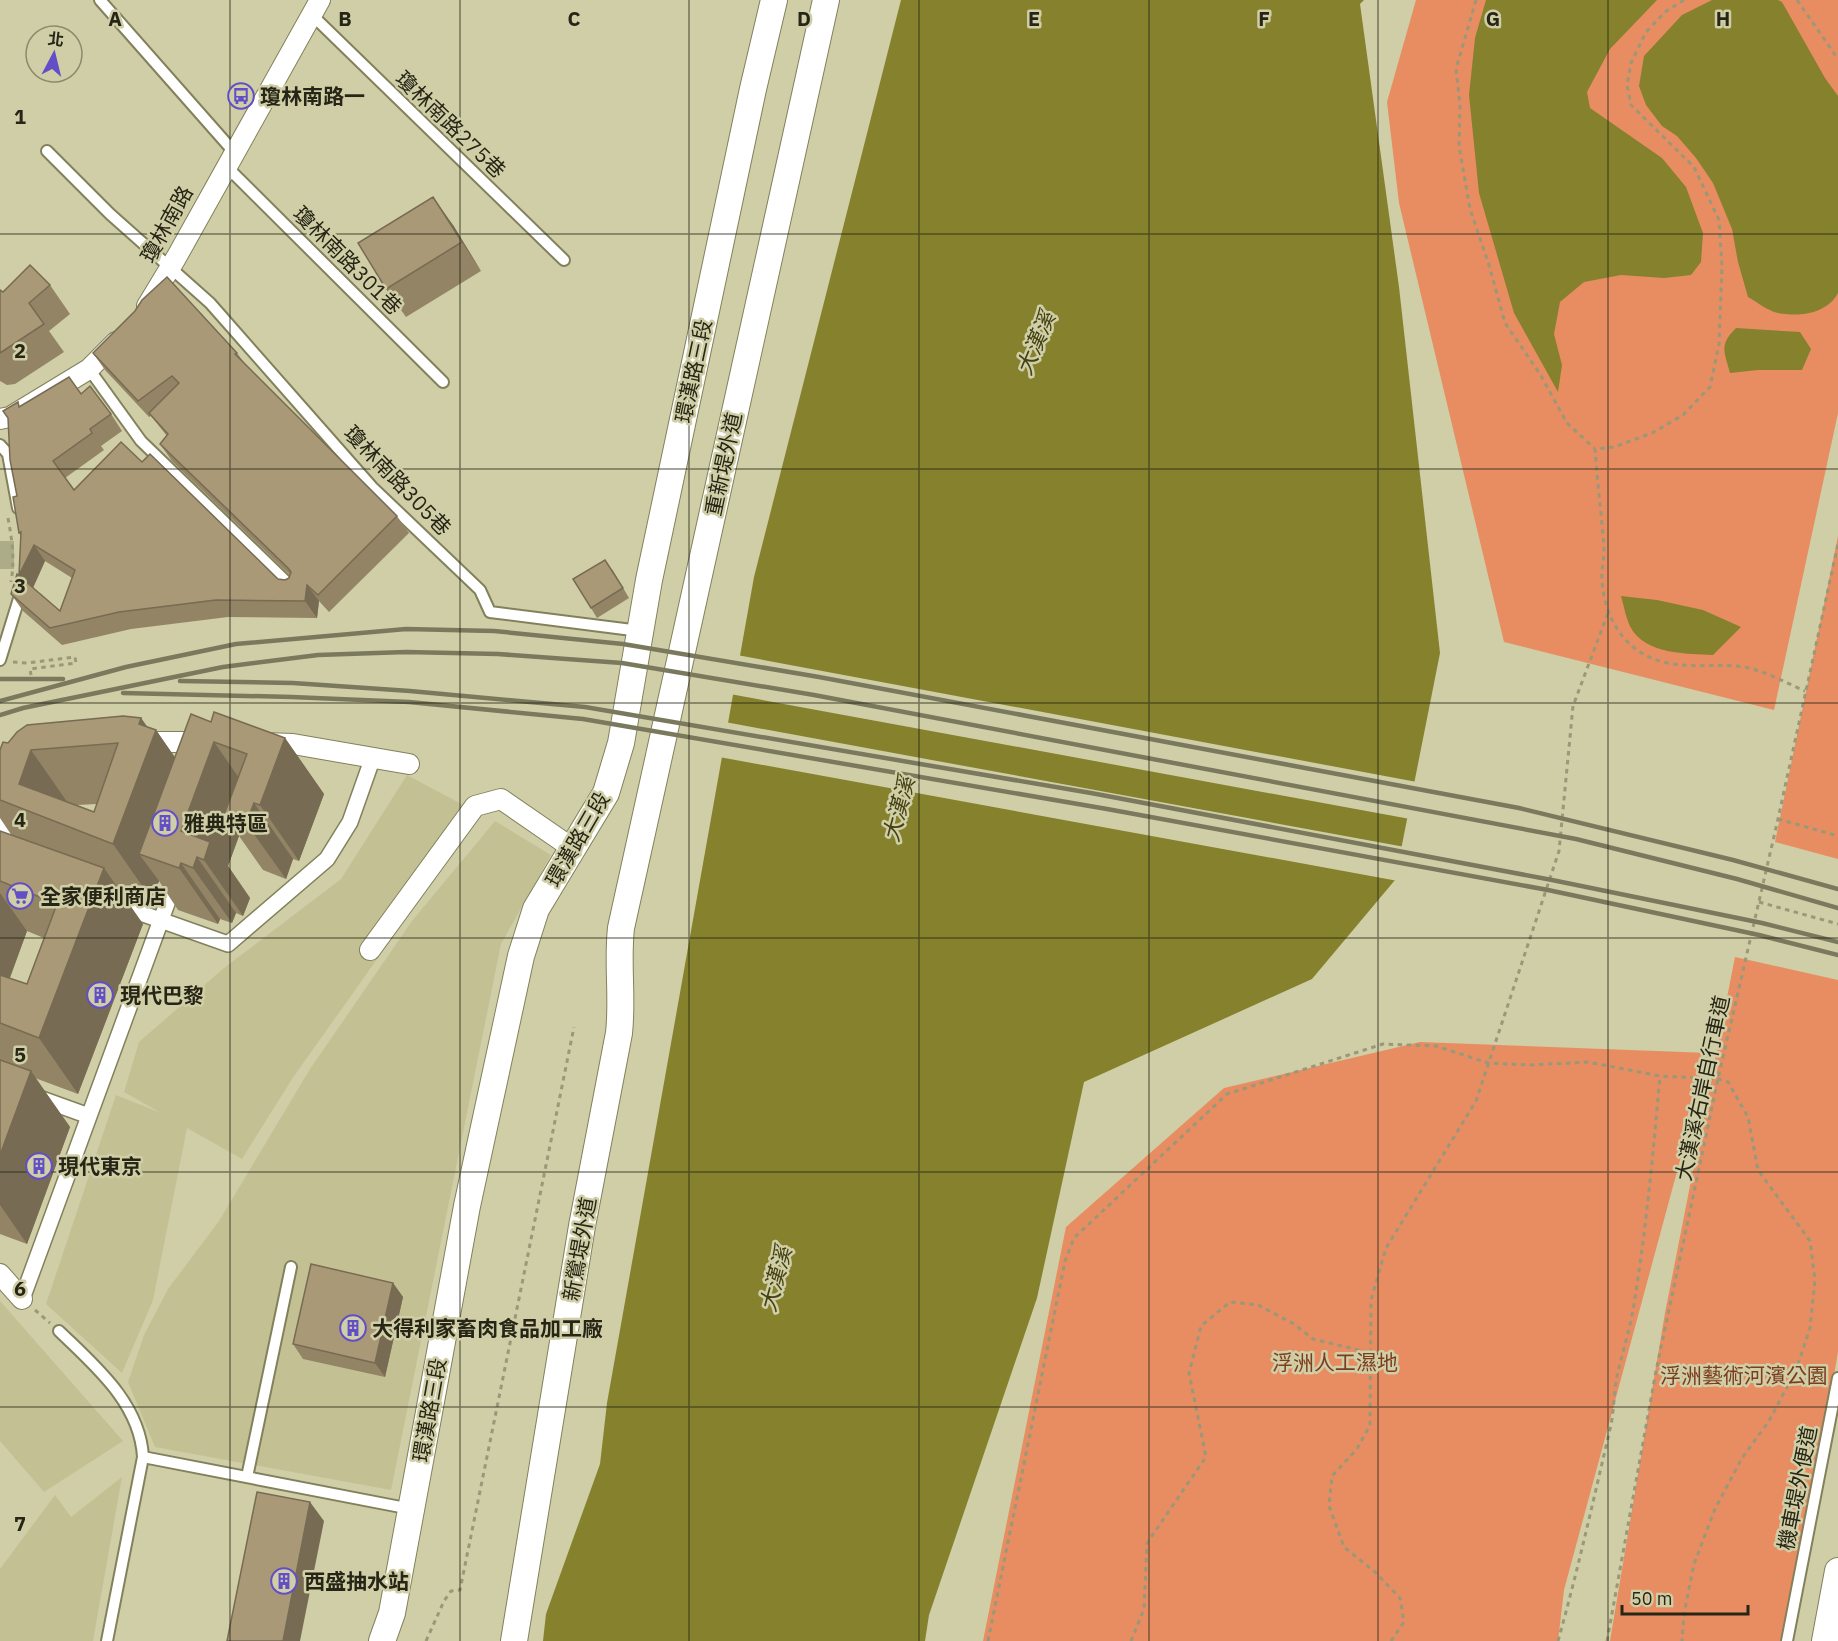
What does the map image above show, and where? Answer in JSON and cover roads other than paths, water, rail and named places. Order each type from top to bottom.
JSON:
[{"type":"street","name":"環漢路三段","points":[[382,1641],[392,1613],[467,1206],[520,956],[536,909],[606,793],[621,743],[649,580],[774,0]]},
{"type":"street","name":"重新堤外道","points":[[621,928],[825,0]]},
{"type":"street","name":"瓊林南路","points":[[0,418],[10,417],[89,369],[134,323],[170,268],[316,7]]},
{"type":"street","points":[[119,746],[153,742],[293,744],[409,764]]},
{"type":"street","points":[[104,900],[228,944],[327,859],[350,822],[373,757]]},
{"type":"street","points":[[0,838],[20,782]]},
{"type":"street","points":[[370,950],[475,806],[501,799],[572,848]]},
{"type":"street","points":[[0,1274],[22,1299],[180,868]]},
{"type":"street","name":"新鶯堤外道","points":[[514,1641],[582,1226],[619,1033],[622,1011],[619,946],[621,928]]},
{"type":"street","points":[[0,1084],[89,1116]]},
{"type":"street","points":[[1825,1641],[1838,1571]]},
{"type":"lane","name":"瓊林南路301巷","points":[[100,0],[230,159],[443,382]]},
{"type":"lane","name":"瓊林南路275巷","points":[[316,7],[564,260]]},
{"type":"lane","points":[[47,151],[110,214],[170,268]]},
{"type":"lane","name":"瓊林南路305巷","points":[[170,268],[210,303],[372,487],[480,590],[490,612],[640,631]]},
{"type":"lane","points":[[89,369],[141,441],[295,590]]},
{"type":"lane","points":[[0,445],[8,454],[19,519]]},
{"type":"lane","points":[[0,660],[22,583]]},
{"type":"lane","points":[[247,1477],[291,1267]]},
{"type":"lane","points":[[59,1331],[110,1381],[134,1418],[142,1442],[143,1457],[107,1641]]},
{"type":"lane","name":"機車堤外便道","points":[[1787,1641],[1838,1378]]},
{"type":"lane","points":[[143,1457],[411,1509]]},
{"type":"water","name":"大漢溪","points":[[901,0],[1364,0],[1360,4],[1399,287],[1440,653],[1395,880],[1312,979],[1084,1082],[1037,1298],[929,1615],[925,1641],[543,1641],[546,1614],[600,1464],[607,1403],[754,577]]},
{"type":"water","points":[[1486,0],[1657,0],[1610,49],[1587,92],[1590,108],[1662,158],[1686,187],[1703,233],[1701,262],[1691,275],[1664,278],[1621,275],[1584,282],[1560,302],[1554,334],[1562,365],[1558,392],[1514,313],[1479,193],[1469,95],[1475,38]]},
{"type":"water","points":[[1712,0],[1778,0],[1782,2],[1825,78],[1838,96],[1838,293],[1827,306],[1820,310],[1795,315],[1778,313],[1748,297],[1732,229],[1713,183],[1677,136],[1662,126],[1646,105],[1639,86],[1644,56],[1682,15]]},
{"type":"water","points":[[1736,328],[1800,332],[1811,349],[1802,370],[1758,370],[1730,373],[1724,349],[1727,339]]},
{"type":"water","points":[[1621,596],[1657,600],[1703,610],[1741,627],[1713,655],[1656,648],[1637,637],[1626,617]]},
{"type":"tunnel","points":[[0,541],[0,579]]},
{"type":"railway","points":[[0,701],[126,667],[236,644],[406,629],[494,631],[623,644],[819,677],[1519,808],[1733,860],[1838,889]]},
{"type":"railway","points":[[0,715],[23,708],[223,667],[318,655],[406,652],[498,654],[622,663],[814,695],[1576,839],[1737,879],[1838,908]]},
{"type":"railway","points":[[0,679],[63,679]]},
{"type":"railway","points":[[180,681],[293,683],[585,707],[1091,793],[1552,880],[1762,923],[1838,942]]},
{"type":"railway","points":[[123,693],[409,702],[583,719],[1107,809],[1548,890],[1759,935],[1838,955]]},
{"type":"place","name":"瓊林南路一","points":[[241,96]]},
{"type":"place","name":"雅典特區","points":[[165,823]]},
{"type":"place","name":"全家便利商店","points":[[20,896]]},
{"type":"place","name":"現代巴黎","points":[[100,995]]},
{"type":"place","name":"現代東京","points":[[39,1166]]},
{"type":"place","name":"大得利家畜肉食品加工廠","points":[[353,1328]]},
{"type":"place","name":"西盛抽水站","points":[[284,1581]]},
{"type":"park label","name":"浮洲人工濕地","points":[[1335,1362]]},
{"type":"park label","name":"浮洲藝術河濱公園","points":[[1744,1375]]}]
